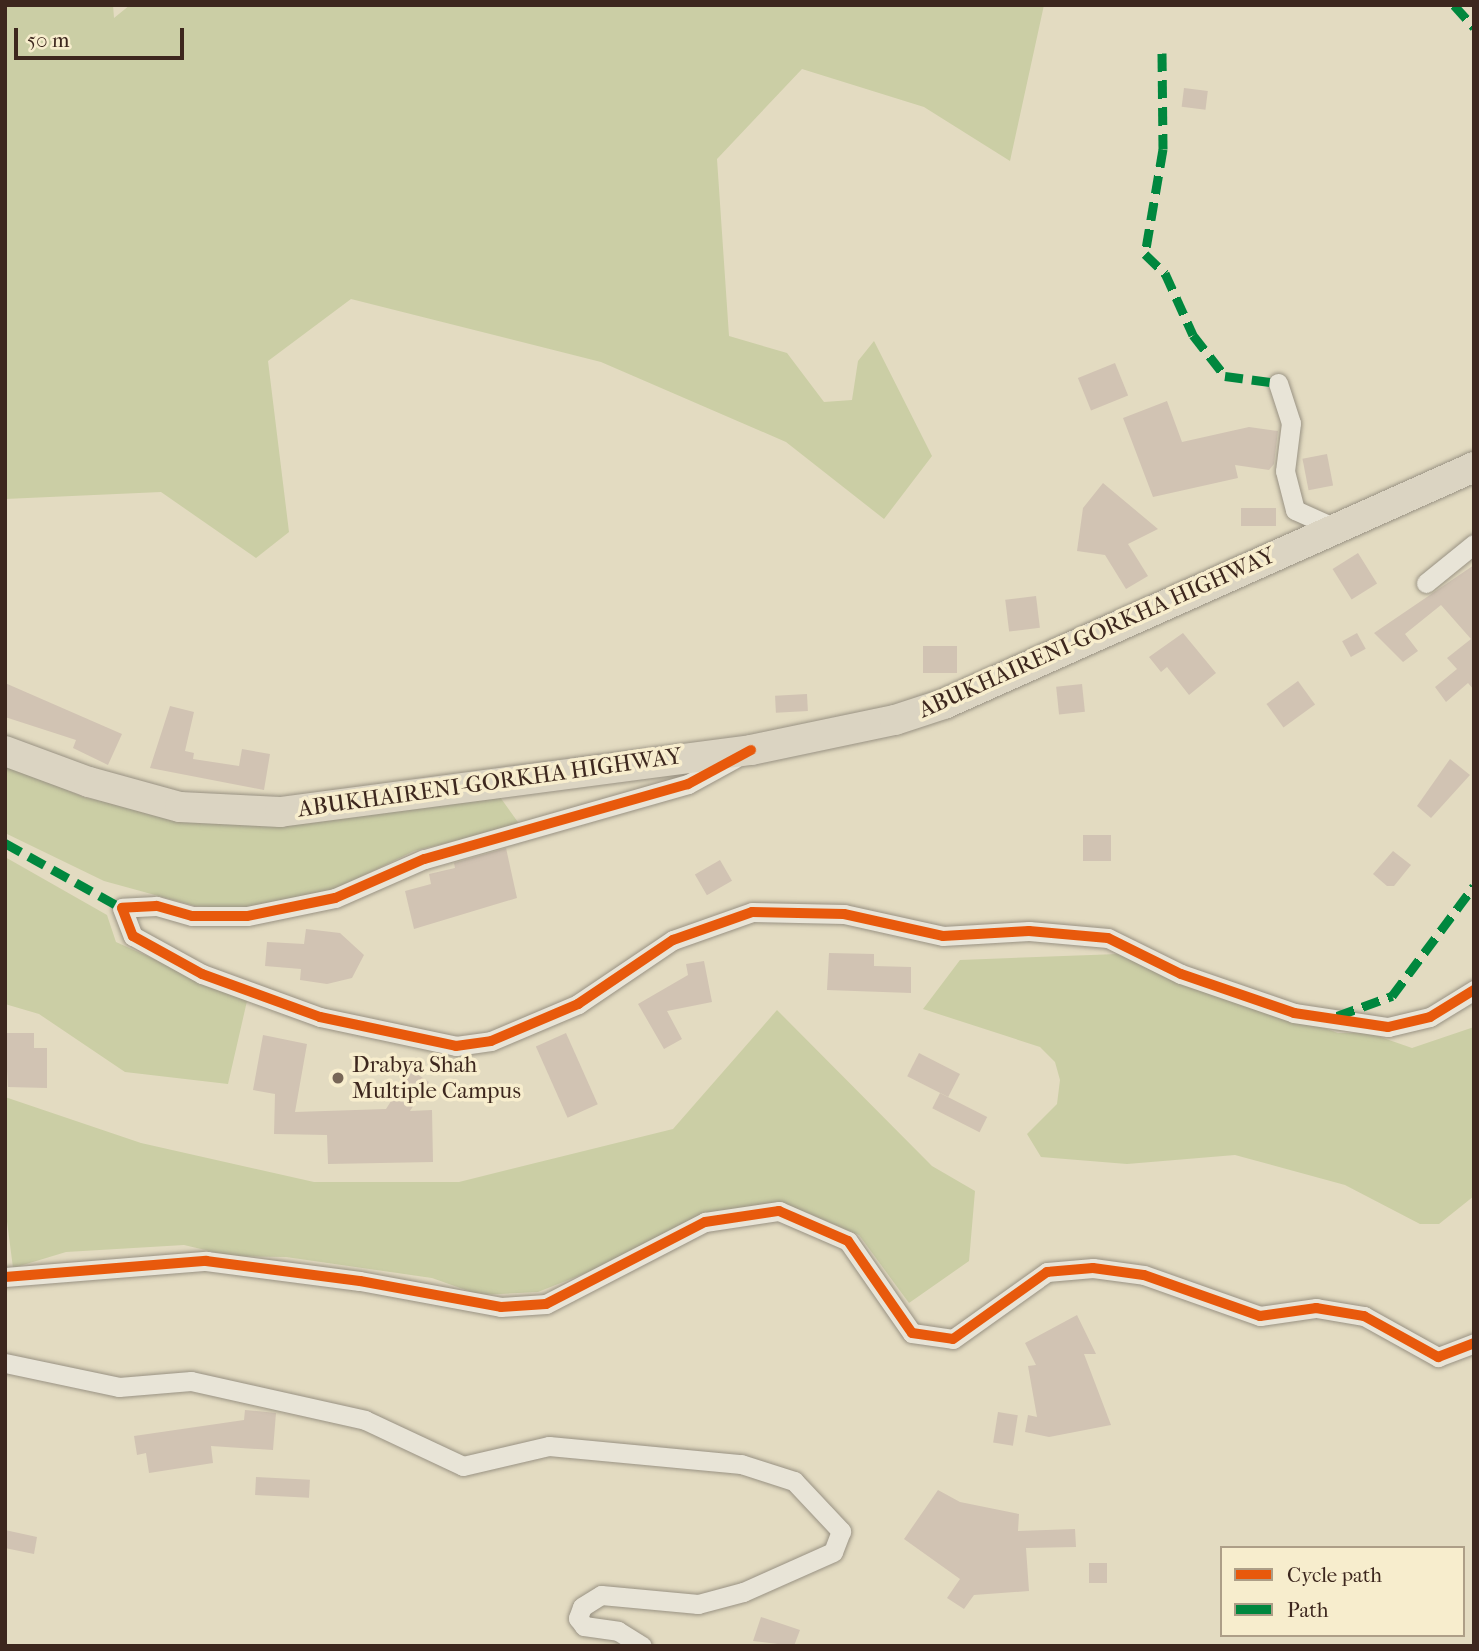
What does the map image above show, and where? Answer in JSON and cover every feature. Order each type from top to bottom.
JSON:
[{"type":"main road","name":"ABUKHAIRENI-GORKHA HIGHWAY","points":[[5,751],[89,782],[180,807],[280,812],[751,750],[894,720],[944,704],[1332,527],[1474,467]]},
{"type":"street","points":[[1278,383],[1291,423],[1285,471],[1295,510],[1332,527]]},
{"type":"street","points":[[1426,583],[1474,544]]},
{"type":"street","points":[[751,750],[688,784],[424,859],[335,898],[247,916],[192,916],[156,906],[122,908],[133,936],[201,974],[320,1017],[456,1046],[491,1041],[532,1025],[578,1004],[673,940],[752,912],[844,914],[943,936],[1029,932],[1108,938],[1181,974],[1294,1013],[1388,1027],[1430,1017],[1474,990]]},
{"type":"street","points":[[5,1277],[206,1261],[360,1281],[501,1307],[546,1304],[705,1223],[779,1211],[848,1241],[912,1333],[953,1339],[1047,1272],[1093,1268],[1144,1275],[1260,1316],[1316,1308],[1364,1316],[1438,1357],[1474,1343]]},
{"type":"street","points":[[5,1363],[119,1387],[191,1381],[365,1420],[463,1466],[549,1446],[741,1464],[794,1481],[841,1531],[833,1552],[743,1592],[698,1604],[601,1595],[582,1607],[578,1618],[584,1626],[618,1631],[642,1646]]},
{"type":"green space","points":[[5,5],[113,5],[114,18],[130,5],[1044,5],[1010,161],[924,107],[802,69],[717,159],[729,336],[787,353],[824,402],[852,400],[858,361],[874,341],[932,456],[884,519],[786,442],[601,362],[351,299],[268,361],[289,532],[256,558],[161,492],[5,499]]},
{"type":"green space","points":[[5,764],[86,798],[186,817],[490,783],[520,825],[414,851],[334,890],[241,909],[195,906],[104,881],[5,833]]},
{"type":"green space","points":[[5,857],[107,915],[116,942],[247,1001],[228,1084],[125,1072],[39,1014],[5,1004]]},
{"type":"green space","points":[[1118,954],[1338,1033],[1369,1033],[1412,1048],[1474,1027],[1474,1196],[1439,1224],[1420,1224],[1345,1185],[1235,1155],[1127,1164],[1041,1157],[1027,1134],[1057,1104],[1060,1080],[1055,1062],[1040,1047],[923,1009],[960,960]]},
{"type":"green space","points":[[777,1010],[932,1166],[975,1191],[969,1261],[909,1303],[859,1235],[803,1211],[737,1213],[538,1292],[480,1295],[432,1278],[286,1257],[231,1256],[184,1245],[66,1252],[13,1268],[5,1206],[5,1097],[141,1143],[314,1182],[459,1182],[673,1129]]},
{"type":"building","points":[[1184,88],[1208,91],[1206,110],[1182,107]]},
{"type":"building","points":[[1115,363],[1128,395],[1091,410],[1078,378]]},
{"type":"building","points":[[1167,401],[1182,442],[1249,427],[1278,431],[1274,464],[1269,470],[1235,465],[1238,478],[1153,497],[1123,418]]},
{"type":"building","points":[[1327,454],[1333,485],[1309,490],[1302,459]]},
{"type":"building","points":[[1103,483],[1158,529],[1128,544],[1148,576],[1126,589],[1105,555],[1077,551],[1083,508]]},
{"type":"building","points":[[1241,508],[1276,508],[1276,526],[1241,526]]},
{"type":"building","points":[[1358,553],[1377,584],[1352,599],[1333,569]]},
{"type":"building","points":[[1474,565],[1474,690],[1468,683],[1446,702],[1435,687],[1457,669],[1447,658],[1471,639],[1441,605],[1405,634],[1418,651],[1403,662],[1374,633]]},
{"type":"building","points":[[1036,596],[1040,628],[1009,632],[1005,600]]},
{"type":"building","points":[[1183,633],[1216,673],[1189,695],[1167,667],[1161,672],[1149,657]]},
{"type":"building","points":[[1357,633],[1366,649],[1351,657],[1342,641]]},
{"type":"building","points":[[923,646],[957,646],[957,673],[923,673]]},
{"type":"building","points":[[1298,681],[1315,704],[1283,727],[1266,704]]},
{"type":"building","points":[[5,683],[122,734],[108,765],[73,748],[76,740],[5,717]]},
{"type":"building","points":[[1082,684],[1085,712],[1059,715],[1056,687]]},
{"type":"building","points":[[807,694],[808,711],[776,713],[775,696]]},
{"type":"building","points":[[170,706],[194,712],[185,751],[194,753],[193,759],[239,766],[242,749],[270,754],[264,790],[150,768]]},
{"type":"building","points":[[1450,759],[1470,775],[1431,818],[1417,806]]},
{"type":"building","points":[[1083,835],[1111,835],[1111,861],[1083,861]]},
{"type":"building","points":[[506,848],[517,898],[414,929],[405,891],[431,884],[429,874],[455,868],[454,863]]},
{"type":"building","points":[[1393,851],[1411,865],[1394,886],[1387,886],[1373,874]]},
{"type":"building","points":[[720,860],[732,881],[707,895],[695,874]]},
{"type":"building","points":[[306,929],[340,933],[364,955],[352,978],[327,984],[300,980],[301,969],[265,966],[267,942],[304,944]]},
{"type":"building","points":[[829,953],[874,954],[874,966],[911,967],[911,993],[827,990]]},
{"type":"building","points":[[704,961],[712,1002],[667,1011],[682,1039],[664,1049],[638,1004],[688,975],[686,964]]},
{"type":"building","points":[[5,1033],[34,1033],[34,1048],[47,1048],[47,1088],[8,1087]]},
{"type":"building","points":[[566,1033],[598,1104],[568,1118],[536,1046]]},
{"type":"building","points":[[263,1035],[307,1044],[295,1112],[386,1109],[411,1070],[429,1082],[410,1111],[432,1110],[433,1162],[328,1164],[327,1135],[274,1134],[275,1094],[253,1090]]},
{"type":"building","points":[[919,1053],[960,1074],[948,1097],[907,1076]]},
{"type":"building","points":[[940,1093],[987,1117],[980,1132],[932,1108]]},
{"type":"building","points":[[1077,1315],[1096,1354],[1084,1354],[1111,1425],[1049,1437],[1025,1432],[1028,1415],[1037,1417],[1028,1366],[1036,1365],[1025,1343]]},
{"type":"building","points":[[245,1410],[276,1413],[273,1450],[211,1446],[213,1463],[149,1473],[146,1453],[137,1455],[134,1436],[244,1420]]},
{"type":"building","points":[[998,1412],[1018,1415],[1013,1446],[993,1443]]},
{"type":"building","points":[[256,1477],[310,1480],[309,1498],[255,1495]]},
{"type":"building","points":[[938,1490],[960,1502],[1019,1514],[1018,1531],[1075,1529],[1076,1547],[1026,1548],[1029,1591],[974,1595],[964,1609],[947,1598],[960,1579],[904,1539]]},
{"type":"building","points":[[5,1530],[37,1537],[34,1554],[5,1548]]},
{"type":"building","points":[[1089,1563],[1107,1563],[1107,1583],[1089,1583]]},
{"type":"building","points":[[761,1617],[800,1630],[794,1646],[753,1641]]},
{"type":"marked path","points":[[1454,5],[1474,27]]},
{"type":"marked path","points":[[1162,53],[1163,149],[1145,254],[1165,273],[1193,335],[1225,376],[1278,383]]},
{"type":"marked path","points":[[5,843],[122,908]]},
{"type":"marked path","points":[[1337,1016],[1392,996],[1474,886]]},
{"type":"cycle path","points":[[751,750],[688,784],[424,859],[335,898],[247,916],[192,916],[156,906],[122,908],[133,936],[202,974],[320,1017],[456,1046],[491,1041],[578,1004],[673,940],[752,912],[844,914],[943,936],[1029,931],[1108,938],[1181,974],[1294,1013],[1388,1027],[1430,1017],[1474,990]]},
{"type":"cycle path","points":[[5,1277],[206,1261],[360,1281],[501,1307],[546,1304],[705,1222],[779,1211],[848,1241],[912,1333],[953,1339],[1047,1272],[1093,1268],[1144,1275],[1260,1316],[1316,1308],[1364,1316],[1438,1357],[1474,1343]]},
{"type":"place","name":"Drabya Shah Multiple Campus","points":[[338,1078]]}]
